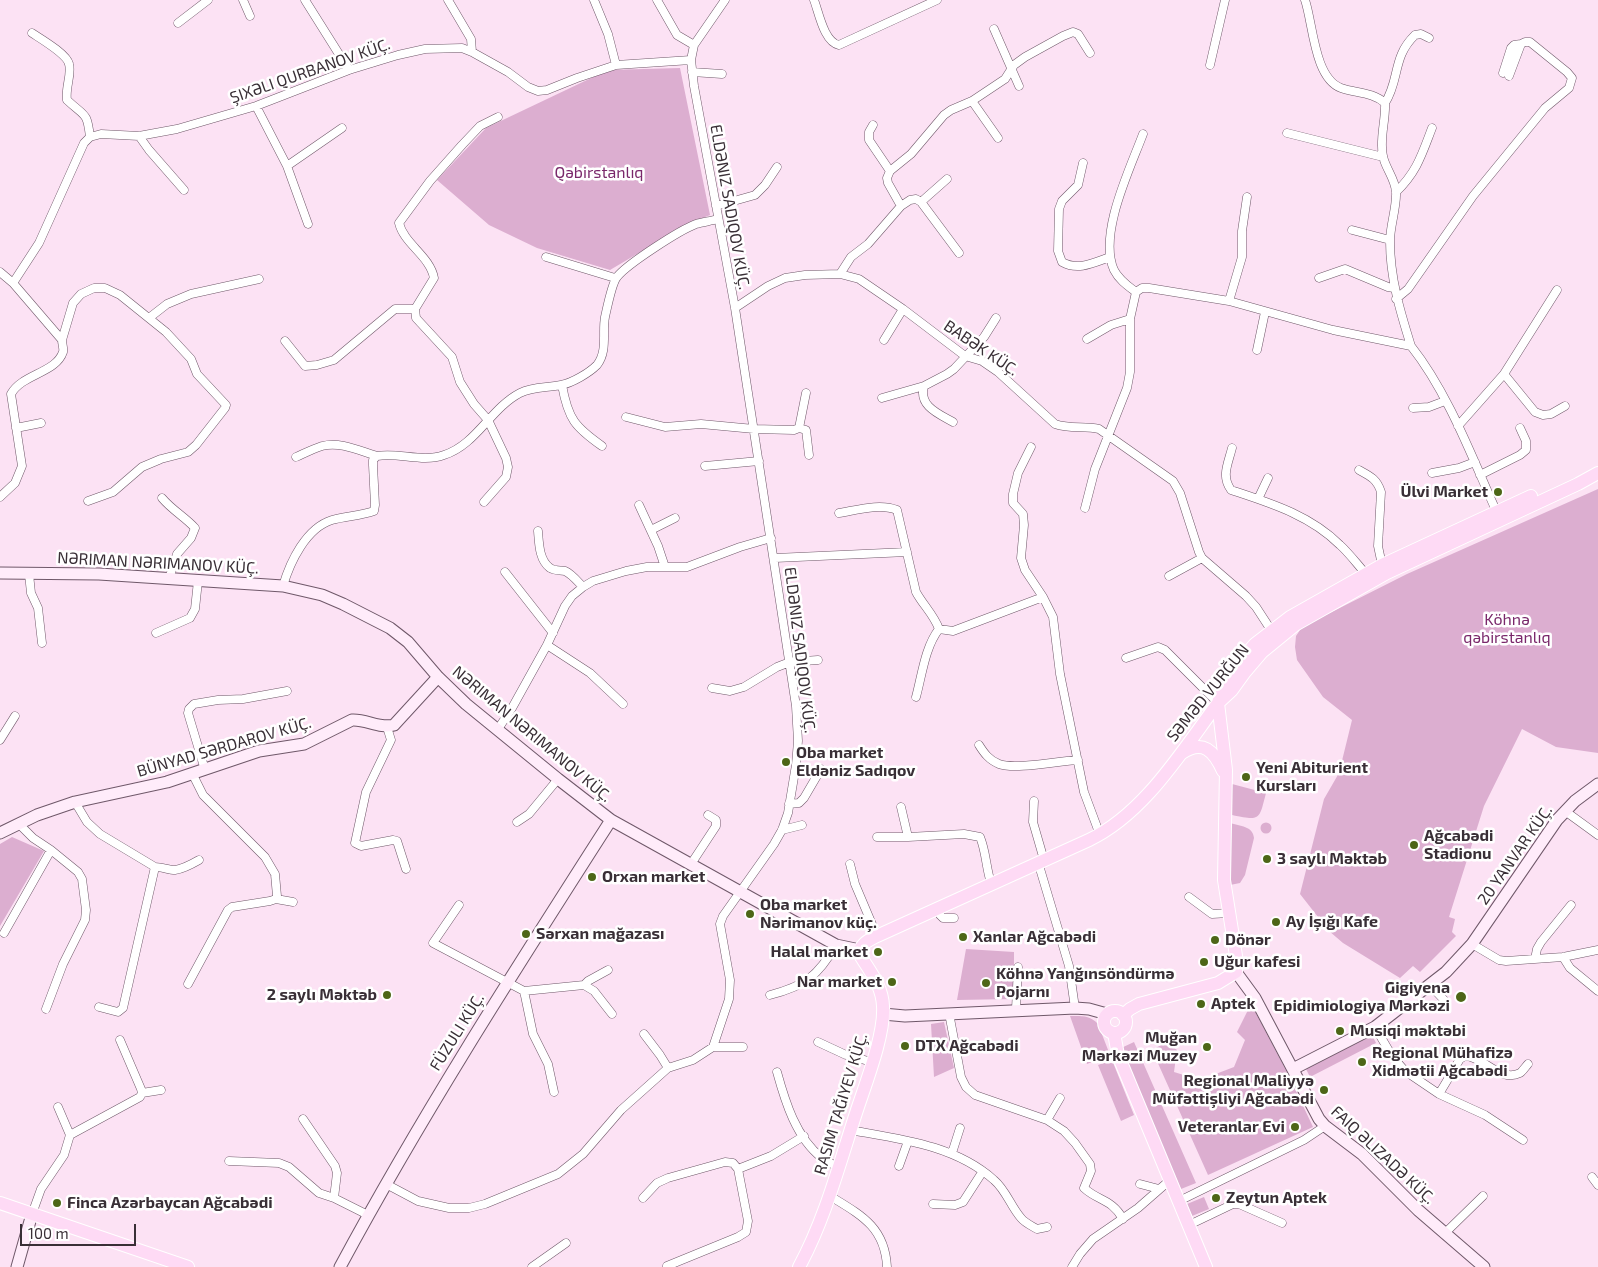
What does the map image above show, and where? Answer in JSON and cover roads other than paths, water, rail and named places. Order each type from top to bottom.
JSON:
[{"type":"main road","name":"SƏMƏD VURĞUN","points":[[860,950],[862,945],[877,936],[1100,835],[1149,793],[1218,703],[1232,690],[1262,652],[1295,625],[1387,573],[1598,463]]},
{"type":"main road","name":"SƏMƏD VURĞUN","points":[[1218,703],[1224,683],[1231,672],[1255,644],[1290,617],[1382,565],[1578,484],[1598,473]]},
{"type":"main road","points":[[1123,1015],[1140,1004],[1218,983],[1236,972],[1237,962],[1224,880],[1226,781],[1218,703]]},
{"type":"main road","points":[[1180,754],[1195,746],[1208,750],[1218,760],[1226,781]]},
{"type":"main road","points":[[799,1267],[830,1196],[872,1062],[883,1014],[880,988],[860,954],[860,950]]},
{"type":"main road","points":[[1114,1011],[1123,1015],[1126,1021],[1121,1031],[1114,1033],[1107,1030],[1104,1024],[1107,1014],[1114,1011]]},
{"type":"main road","points":[[1114,1033],[1118,1055],[1206,1267]]},
{"type":"main road","points":[[0,1203],[158,1262],[188,1267]]},
{"type":"street","points":[[178,23],[208,0]]},
{"type":"street","points":[[243,0],[250,16]]},
{"type":"street","points":[[306,0],[349,70]]},
{"type":"street","points":[[448,0],[471,39],[472,52]]},
{"type":"street","points":[[594,0],[608,34],[616,65]]},
{"type":"street","points":[[657,0],[677,34],[694,45]]},
{"type":"street","points":[[713,1047],[729,999],[730,980],[720,924],[723,916],[782,830],[789,804],[798,741],[796,706],[775,558],[735,308],[692,72],[691,60],[694,45],[726,0]]},
{"type":"street","points":[[814,0],[828,38],[834,44],[839,45],[938,0]]},
{"type":"street","points":[[1210,65],[1225,0]]},
{"type":"street","points":[[1305,0],[1320,63],[1328,78],[1339,88],[1379,98],[1385,103]]},
{"type":"street","points":[[994,29],[1019,86]]},
{"type":"street","points":[[901,206],[888,184],[887,178],[890,171],[911,154],[944,115],[951,110],[972,102],[1004,79],[1025,57],[1062,36],[1073,32],[1078,34],[1090,53]]},
{"type":"street","points":[[32,33],[66,57],[70,65],[66,91],[67,100],[84,114],[88,120],[90,137]]},
{"type":"street","points":[[1429,38],[1421,34],[1415,35],[1408,41],[1399,57],[1392,88],[1385,103],[1383,157],[1391,173],[1396,192],[1390,240],[1394,288],[1410,346],[1428,368],[1458,426],[1498,516]]},
{"type":"street","points":[[1396,299],[1408,289],[1473,196],[1545,108],[1569,88],[1572,83],[1572,78],[1567,72],[1530,42],[1521,44],[1506,75]]},
{"type":"street","points":[[13,282],[39,243],[84,144],[90,137],[101,134],[139,136],[177,129],[256,106],[349,70],[398,54],[426,49],[462,48],[508,72],[528,87],[538,91],[548,90],[616,65],[691,60]]},
{"type":"street","points":[[692,72],[722,74]]},
{"type":"street","points":[[972,102],[998,138]]},
{"type":"street","points":[[256,106],[287,166],[308,224]]},
{"type":"street","points":[[484,502],[506,477],[508,468],[506,458],[488,420],[474,404],[460,382],[452,357],[416,318],[415,309],[434,278],[428,264],[401,231],[400,222],[430,181],[462,145],[480,126],[498,117]]},
{"type":"street","points":[[873,125],[869,132],[869,140],[890,171]]},
{"type":"street","points":[[287,166],[342,128]]},
{"type":"street","points":[[1396,192],[1409,180],[1416,169],[1432,128]]},
{"type":"street","points":[[1287,133],[1383,157]]},
{"type":"street","points":[[1136,292],[1115,272],[1110,257],[1109,242],[1118,202],[1142,134]]},
{"type":"street","points":[[139,136],[184,190]]},
{"type":"street","points":[[1084,164],[1078,185],[1062,201],[1059,209],[1058,251],[1062,262],[1069,266],[1080,267],[1110,257]]},
{"type":"street","points":[[716,206],[755,195],[766,185],[777,167]]},
{"type":"street","points":[[921,202],[947,179]]},
{"type":"street","points":[[1229,302],[1242,257],[1242,231],[1247,197]]},
{"type":"street","points":[[840,274],[851,257],[868,244],[901,206],[910,200],[916,199],[921,202],[959,253]]},
{"type":"street","points":[[283,586],[288,569],[296,555],[320,525],[332,520],[374,511],[373,460],[377,456],[384,454],[425,458],[446,455],[468,440],[507,401],[522,392],[540,387],[562,385],[580,377],[597,364],[604,350],[605,318],[615,278],[630,265],[664,242],[695,225],[718,219]]},
{"type":"street","points":[[1352,230],[1390,240]]},
{"type":"street","points":[[546,257],[615,278]]},
{"type":"street","points":[[1319,278],[1345,269],[1388,288],[1394,288]]},
{"type":"street","points":[[0,272],[13,282],[62,340]]},
{"type":"street","name":"BABƏK KÜÇ.","points":[[735,308],[768,286],[785,278],[805,275],[840,274],[859,279],[903,309],[965,356],[982,361],[998,372],[1055,424],[1062,427],[1099,429],[1173,481],[1180,493],[1202,558]]},
{"type":"street","points":[[149,318],[168,304],[191,294],[259,279]]},
{"type":"street","points":[[0,498],[15,483],[22,466],[11,394],[14,388],[58,360],[63,351],[62,340],[73,303],[81,294],[94,288],[105,288],[120,295],[166,332],[191,359],[197,374],[224,402],[225,408],[196,445],[188,452],[161,459],[142,467],[113,492],[88,501]]},
{"type":"street","points":[[1085,508],[1095,468],[1126,388],[1130,372],[1130,319],[1136,292],[1142,288],[1229,302],[1333,330],[1410,346]]},
{"type":"street","points":[[1458,426],[1504,374],[1557,290]]},
{"type":"street","points":[[285,341],[305,366],[317,366],[334,360],[395,309],[415,309]]},
{"type":"street","points":[[884,340],[903,309]]},
{"type":"street","points":[[1257,350],[1265,312]]},
{"type":"street","points":[[882,398],[924,386],[947,374],[984,337],[996,318]]},
{"type":"street","points":[[1087,339],[1111,325],[1130,319]]},
{"type":"street","points":[[1504,374],[1535,412],[1543,415],[1551,414],[1565,406]]},
{"type":"street","points":[[562,385],[565,403],[570,416],[581,431],[602,446]]},
{"type":"street","points":[[924,386],[922,392],[930,409],[953,422]]},
{"type":"street","points":[[799,428],[806,393]]},
{"type":"street","points":[[1413,408],[1429,407],[1445,401]]},
{"type":"street","points":[[626,417],[665,427],[701,424],[794,430],[799,428],[806,430],[809,455]]},
{"type":"street","points":[[16,428],[41,423]]},
{"type":"street","points":[[1480,475],[1520,455],[1526,450],[1526,442],[1520,428]]},
{"type":"street","points":[[296,457],[323,446],[333,445],[346,446],[377,456]]},
{"type":"street","points":[[1031,447],[1018,473],[1013,494],[1013,503],[1023,514],[1021,558],[1025,570],[1043,597],[1053,617],[1060,674],[1084,792],[1100,835]]},
{"type":"street","points":[[1232,448],[1225,477],[1226,483],[1231,490],[1296,513],[1315,524],[1340,545],[1366,574]]},
{"type":"street","points":[[705,466],[759,461]]},
{"type":"street","points":[[1432,472],[1459,468],[1475,462]]},
{"type":"street","points":[[1359,470],[1374,479],[1379,484],[1381,492],[1378,546],[1382,565]]},
{"type":"street","points":[[1258,499],[1268,478]]},
{"type":"street","points":[[162,498],[195,528],[191,538],[177,554],[168,579]]},
{"type":"street","points":[[639,505],[665,567]]},
{"type":"street","points":[[839,513],[881,507],[897,510],[916,592],[922,603],[935,617],[939,629]]},
{"type":"street","points":[[650,530],[675,518]]},
{"type":"street","points":[[538,531],[540,552],[549,567],[556,571],[564,571],[570,574],[583,587]]},
{"type":"street","points":[[498,729],[548,645],[565,606],[572,596],[583,587],[593,581],[626,571],[647,567],[687,567],[740,547],[771,538]]},
{"type":"street","points":[[775,558],[907,552]]},
{"type":"street","points":[[1169,576],[1202,558],[1246,596],[1272,630]]},
{"type":"street","points":[[504,572],[553,634]]},
{"type":"street","name":"NƏRIMAN NƏRIMANOV KÜÇ.","points":[[0,573],[99,574],[283,586],[322,595],[371,617],[390,628],[408,642],[438,677],[466,704],[611,820],[836,945],[860,950]]},
{"type":"street","points":[[30,574],[31,593],[38,608],[42,643]]},
{"type":"street","points":[[156,633],[190,618],[195,609],[198,581]]},
{"type":"street","points":[[939,629],[953,631],[1043,597]]},
{"type":"street","points":[[916,696],[933,637],[939,629]]},
{"type":"street","points":[[548,645],[590,674],[623,704]]},
{"type":"street","points":[[1126,658],[1158,646],[1165,650],[1218,703]]},
{"type":"street","points":[[712,688],[730,691],[744,687],[777,667],[790,662],[818,660]]},
{"type":"street","points":[[406,869],[397,841],[393,840],[361,846],[355,843],[356,834],[366,792],[391,740],[387,727],[399,721],[438,677]]},
{"type":"street","points":[[205,770],[188,713],[194,704],[218,700],[244,699],[288,691]]},
{"type":"street","points":[[0,740],[15,716]]},
{"type":"street","name":"BÜNYAD SƏRDAROV KÜÇ.","points":[[0,833],[37,815],[75,802],[148,788],[193,775],[259,751],[304,744],[352,720],[387,727]]},
{"type":"street","points":[[979,745],[984,754],[1000,764],[1020,766],[1078,760]]},
{"type":"street","points":[[789,804],[799,803],[821,768]]},
{"type":"street","points":[[193,775],[203,795],[265,857],[275,874],[276,899]]},
{"type":"street","points":[[517,822],[529,814],[558,779]]},
{"type":"street","name":"20 YANVAR KÜÇ.","points":[[1293,1068],[1375,1027],[1430,985],[1458,960],[1472,944],[1565,811],[1598,784]]},
{"type":"street","points":[[1034,800],[1034,822],[1041,861],[1065,950],[1075,1008]]},
{"type":"street","points":[[75,802],[87,822],[100,834],[155,867],[165,867],[173,870],[199,860]]},
{"type":"street","points":[[901,807],[908,837]]},
{"type":"street","points":[[1565,811],[1598,835]]},
{"type":"street","points":[[691,864],[716,826],[716,820],[708,815]]},
{"type":"street","name":"FÜZULI KÜÇ.","points":[[340,1267],[448,1078],[611,820]]},
{"type":"street","points":[[19,824],[33,838],[78,872],[82,879],[86,910],[85,920],[63,964],[46,1009]]},
{"type":"street","points":[[782,830],[802,825]]},
{"type":"street","points":[[877,837],[964,834],[980,837],[983,844],[986,868],[992,883]]},
{"type":"street","points":[[4,933],[51,850]]},
{"type":"street","points":[[850,864],[855,884],[877,936]]},
{"type":"street","points":[[99,1007],[118,1012],[123,1008],[155,867]]},
{"type":"street","points":[[1189,897],[1212,914],[1229,913]]},
{"type":"street","points":[[188,984],[228,910],[232,907],[276,899],[293,902]]},
{"type":"street","points":[[459,905],[433,943],[524,991],[584,985],[594,991],[612,1014]]},
{"type":"street","points":[[1535,959],[1541,942],[1571,905]]},
{"type":"street","points":[[938,909],[943,918],[954,918]]},
{"type":"street","points":[[1472,944],[1499,960],[1518,962],[1563,958],[1598,950]]},
{"type":"street","points":[[770,995],[791,990],[815,975],[836,945]]},
{"type":"street","points":[[1563,958],[1570,968],[1598,991]]},
{"type":"street","points":[[1016,1010],[1018,966]]},
{"type":"street","points":[[584,985],[608,970]]},
{"type":"street","name":"FAIQ ƏLIZADƏ KÜÇ.","points":[[1236,972],[1252,993],[1315,1112],[1326,1126],[1362,1154],[1418,1210],[1484,1267]]},
{"type":"street","points":[[1430,985],[1446,1002]]},
{"type":"street","points":[[524,991],[533,1034],[548,1064],[554,1092]]},
{"type":"street","points":[[883,1014],[905,1016],[1075,1008],[1107,1014]]},
{"type":"street","points":[[948,1014],[961,1077],[966,1087],[975,1096],[1047,1120],[1064,1131],[1090,1164],[1091,1171],[1084,1188],[1118,1210],[1123,1219]]},
{"type":"street","points":[[1375,1027],[1398,1065],[1405,1072],[1439,1094],[1485,1115],[1523,1140]]},
{"type":"street","points":[[644,1034],[668,1068]]},
{"type":"street","points":[[120,1040],[142,1093]]},
{"type":"street","points":[[818,1042],[846,1055],[872,1062]]},
{"type":"street","points":[[386,1184],[418,1201],[449,1208],[468,1208],[485,1204],[558,1174],[583,1154],[621,1110],[668,1068],[693,1060],[713,1047],[743,1047]]},
{"type":"street","points":[[1439,1094],[1460,1059],[1464,1056],[1468,1056],[1500,1073],[1508,1075],[1520,1072],[1528,1064]]},
{"type":"street","points":[[778,1072],[787,1108],[804,1136],[821,1157],[838,1168]]},
{"type":"street","points":[[70,1135],[140,1097],[142,1093],[160,1090]]},
{"type":"street","points":[[1047,1120],[1060,1098]]},
{"type":"street","points":[[16,1267],[41,1189],[64,1156],[70,1135],[58,1107]]},
{"type":"street","points":[[303,1119],[336,1166],[334,1198]]},
{"type":"street","points":[[1179,1201],[1304,1140],[1326,1126]]},
{"type":"street","points":[[952,1153],[960,1128]]},
{"type":"street","points":[[850,1130],[908,1141],[952,1153],[975,1165],[996,1182],[1022,1219],[1037,1230],[1047,1227]]},
{"type":"street","points":[[738,1169],[771,1156],[804,1136]]},
{"type":"street","points":[[899,1166],[908,1141]]},
{"type":"street","points":[[229,1161],[279,1163],[290,1167],[320,1193],[334,1198],[368,1216]]},
{"type":"street","points":[[643,1198],[657,1184],[668,1178],[725,1162],[733,1163],[738,1169],[748,1221],[746,1232],[738,1238],[667,1266]]},
{"type":"street","points":[[933,1204],[955,1205],[962,1202],[983,1171]]},
{"type":"street","points":[[1592,1177],[1598,1185]]},
{"type":"street","points":[[1072,1267],[1093,1239],[1123,1219],[1170,1180]]},
{"type":"street","points":[[1140,1184],[1159,1189]]},
{"type":"street","points":[[830,1196],[863,1217],[874,1228],[884,1246],[887,1267]]},
{"type":"street","points":[[1444,1234],[1483,1196]]},
{"type":"street","points":[[1189,1225],[1233,1204],[1239,1204],[1282,1223]]},
{"type":"street","points":[[532,1267],[566,1242]]},
{"type":"place","name":"Ülvi Market","points":[[1498,492]]},
{"type":"place","name":"Oba market Eldəniz Sadıqov","points":[[786,762]]},
{"type":"place","name":"Yeni Abiturient Kursları","points":[[1246,777]]},
{"type":"place","name":"Ağcabədi Stadionu","points":[[1414,845]]},
{"type":"place","name":"3 saylı Məktəb","points":[[1267,859]]},
{"type":"place","name":"Orxan market","points":[[592,877]]},
{"type":"place","name":"Oba market Nərimanov küç.","points":[[750,914]]},
{"type":"place","name":"Ay İşığı Kafe","points":[[1276,922]]},
{"type":"place","name":"Sərxan mağazası","points":[[526,934]]},
{"type":"place","name":"Xanlar Ağcabədi","points":[[963,937]]},
{"type":"place","name":"Dönər","points":[[1215,940]]},
{"type":"place","name":"Halal market","points":[[878,952]]},
{"type":"place","name":"Uğur kafesi","points":[[1204,962]]},
{"type":"place","name":"Nar market","points":[[892,982]]},
{"type":"place","name":"Köhnə Yanğınsöndürmə Pojarnı","points":[[986,983]]},
{"type":"place","name":"2 saylı Məktəb","points":[[387,995]]},
{"type":"place","name":"Gigiyena Epidimiologiya Mərkəzi","points":[[1461,997]]},
{"type":"place","name":"Aptek","points":[[1201,1004]]},
{"type":"place","name":"Musiqi məktəbi","points":[[1340,1031]]},
{"type":"place","name":"DTX Ağcabədi","points":[[905,1046]]},
{"type":"place","name":"Muğan Mərkəzi Muzey","points":[[1207,1047]]},
{"type":"place","name":"Regional Mühafizə Xidmətii Ağcabədi","points":[[1362,1062]]},
{"type":"place","name":"Regional Maliyyə Müfəttişliyi Ağcabədi","points":[[1324,1090]]},
{"type":"place","name":"Veteranlar Evi","points":[[1295,1127]]},
{"type":"place","name":"Zeytun Aptek","points":[[1216,1198]]},
{"type":"place","name":"Finca Azərbaycan Ağcabədi","points":[[57,1203]]},
{"type":"park label","name":"Qəbirstanlıq","points":[[599,173]]},
{"type":"park label","name":"Köhnə qəbirstanlıq","points":[[1507,629]]}]
